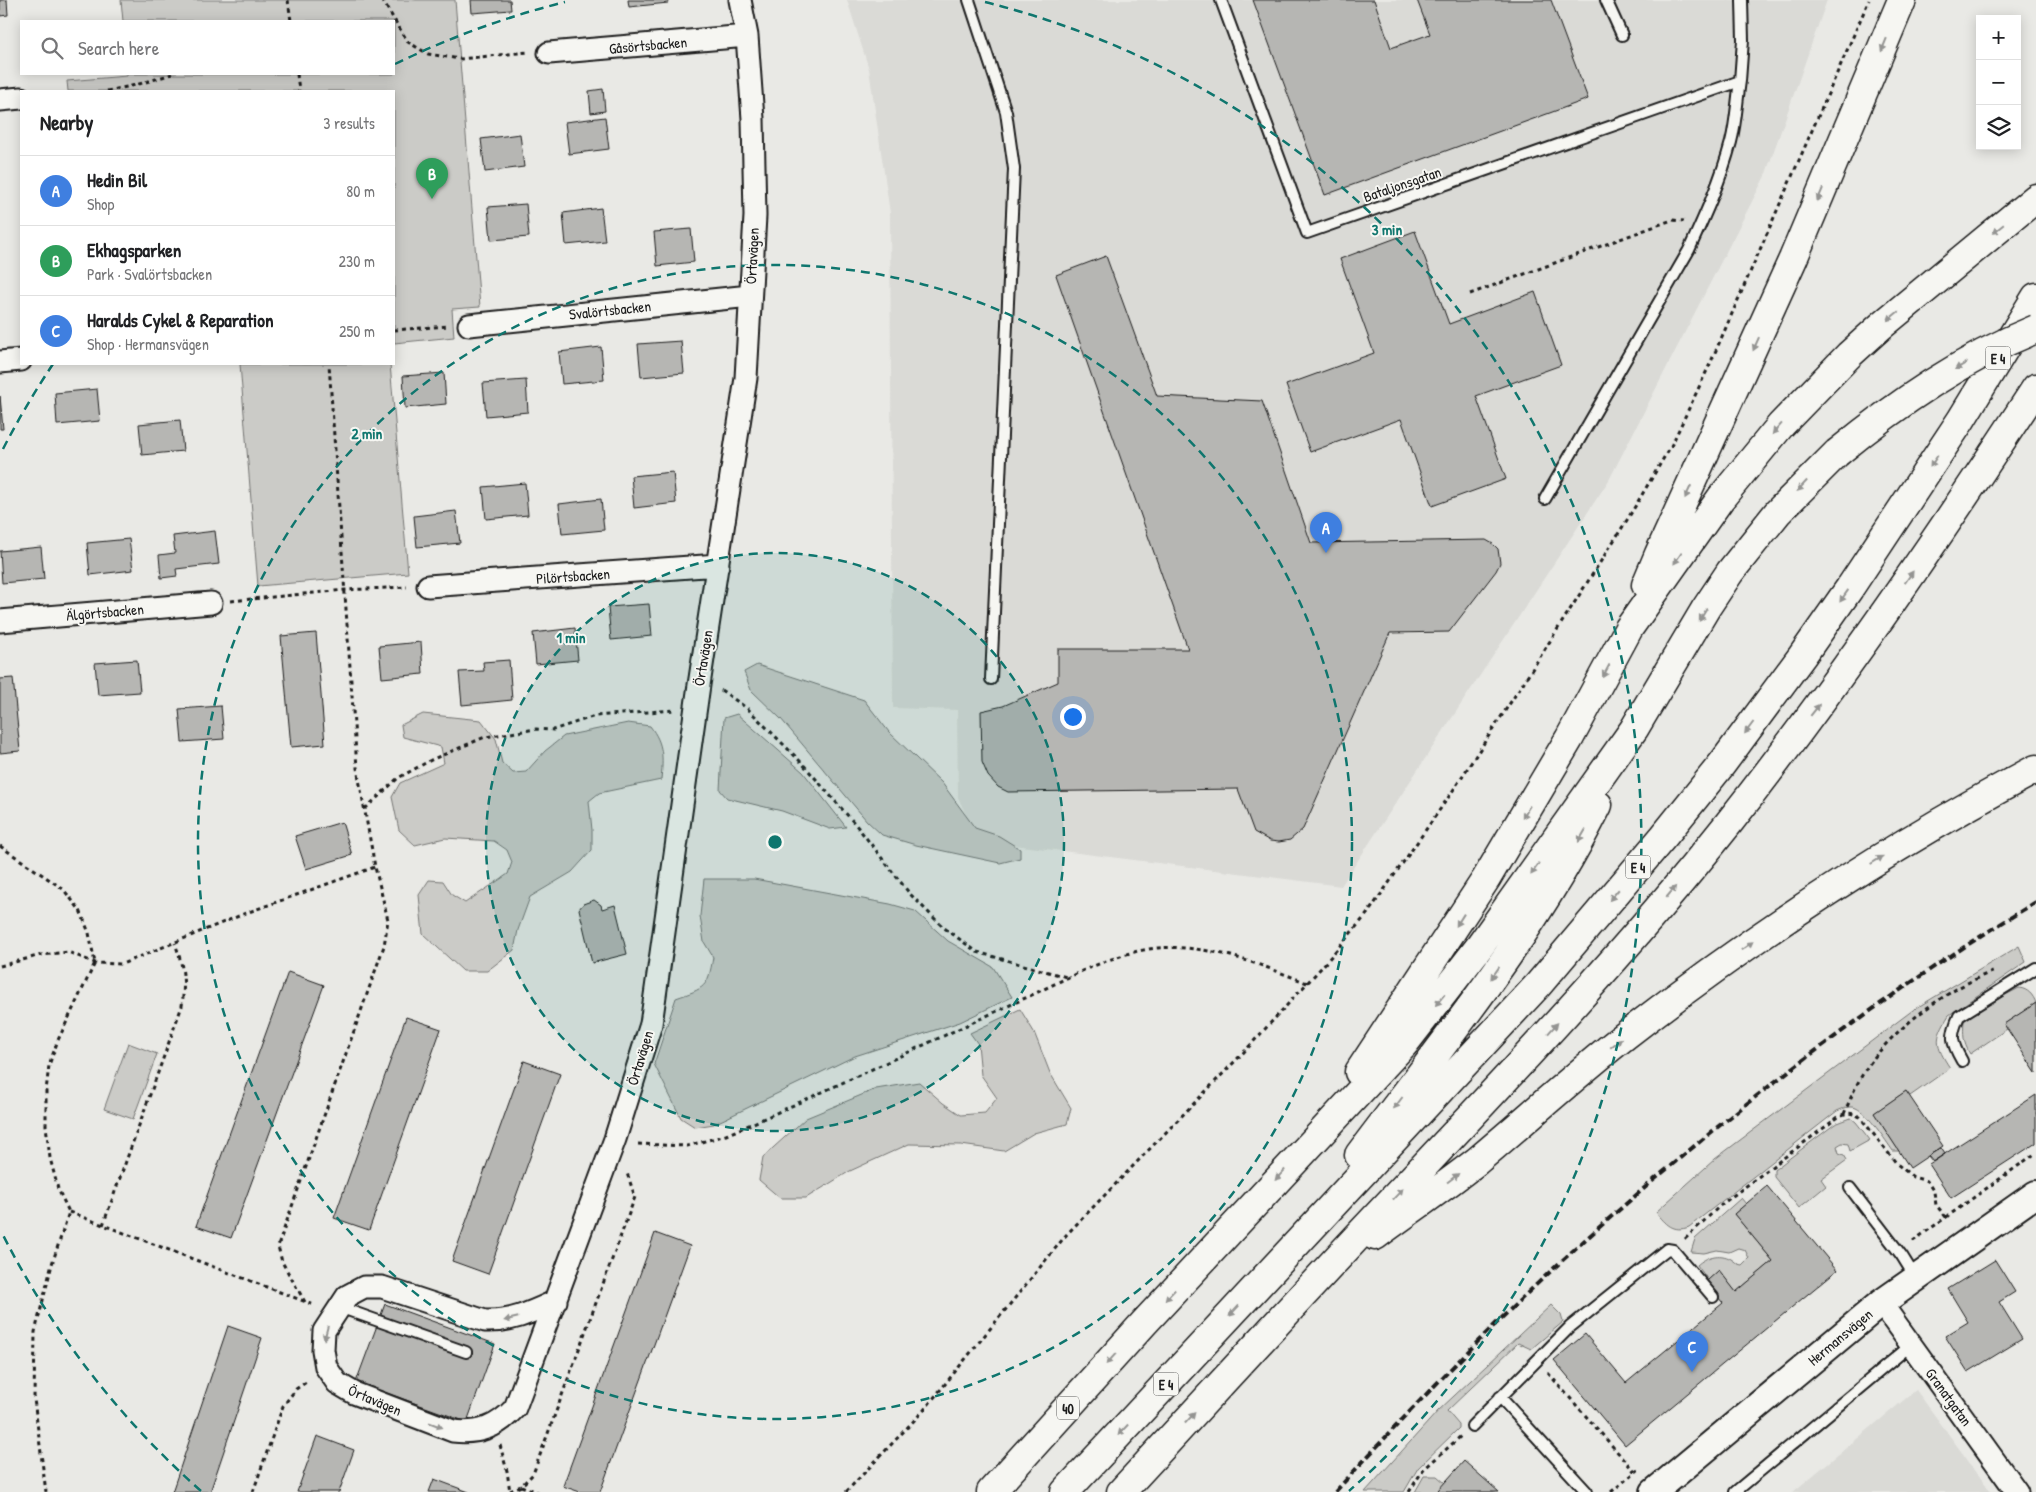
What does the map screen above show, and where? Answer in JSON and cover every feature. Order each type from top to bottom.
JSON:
[{"type":"highway","points":[[1313,1140],[1418,985],[1486,879],[1569,739],[1629,628],[1659,554],[1794,258],[1902,0]]},
{"type":"highway","points":[[1629,628],[1721,498],[1759,451],[1809,395],[1881,326],[2036,198]]},
{"type":"highway","name":"E 4","points":[[1065,1492],[1538,985],[1664,836],[1722,764],[1849,589],[1961,420],[2036,296]]},
{"type":"highway","points":[[1313,1140],[1404,1044],[1442,998],[1634,729],[1706,608],[1730,572],[1778,512],[1837,453],[1904,400],[1996,347],[2036,329]]},
{"type":"highway","points":[[1121,1492],[1533,1050],[1615,958],[1726,826],[1829,692],[1932,545],[2036,388]]},
{"type":"highway","points":[[1267,1275],[1442,1048],[1507,957],[1586,829],[1634,729]]},
{"type":"highway","points":[[1316,1281],[1476,1161],[1626,1035],[1706,975],[1772,929],[1883,857],[2036,769]]},
{"type":"highway","name":"40","points":[[991,1492],[1313,1140]]},
{"type":"street","name":"Örtavägen","points":[[326,1367],[338,1383],[354,1394],[453,1431],[466,1433],[486,1429],[503,1421],[515,1408],[556,1301],[615,1139],[651,1024],[699,685],[746,378],[754,216],[753,118],[747,36],[740,0]]},
{"type":"street","name":"Gåsörtsbacken","points":[[549,53],[747,36]]},
{"type":"street","points":[[0,100],[20,98]]},
{"type":"street","name":"Svalörtsbacken","points":[[469,325],[750,296]]},
{"type":"street","points":[[0,362],[20,360]]},
{"type":"street","name":"Pilörtsbacken","points":[[428,586],[718,565]]},
{"type":"street","name":"Älgörtsbacken","points":[[0,621],[211,603]]},
{"type":"street","name":"Hermansvägen","points":[[1654,1492],[1881,1303],[2036,1194]]},
{"type":"street","points":[[326,1367],[323,1350],[324,1331],[347,1296],[364,1287],[382,1287],[485,1321],[502,1321],[523,1316],[556,1301]]},
{"type":"street","name":"Granatgatan","points":[[1881,1303],[2017,1492]]},
{"type":"lane","points":[[969,0],[1006,112],[1014,169],[991,679]]},
{"type":"lane","name":"Bataljonsgatan","points":[[1221,0],[1307,232],[1740,81]]},
{"type":"lane","points":[[1606,0],[1622,36]]},
{"type":"lane","points":[[1545,499],[1688,250],[1713,196],[1732,141],[1743,40],[1742,0]]},
{"type":"lane","points":[[1962,1061],[1952,1038],[1959,1016],[2036,968]]},
{"type":"lane","points":[[1850,1188],[1902,1256],[1916,1278]]},
{"type":"lane","points":[[1472,1426],[1570,1328],[1667,1249],[1673,1250],[1713,1297]]},
{"type":"lane","points":[[337,1310],[466,1352]]},
{"type":"lane","points":[[1735,1492],[1911,1345]]},
{"type":"lane","points":[[1500,1397],[1587,1492]]},
{"type":"path","points":[[288,0],[291,20]]},
{"type":"path","points":[[382,0],[394,20]]},
{"type":"path","points":[[846,1492],[924,1410],[1067,1234],[1243,1053],[1368,913],[1450,794],[1627,520],[1672,444],[1710,364],[1869,0]]},
{"type":"path","points":[[395,21],[408,42],[428,54],[460,59],[537,51],[549,53]]},
{"type":"path","points":[[112,90],[169,75]]},
{"type":"path","points":[[297,75],[299,90]]},
{"type":"path","points":[[1470,294],[1672,220],[1702,222]]},
{"type":"path","points":[[395,330],[469,325]]},
{"type":"path","points":[[305,1302],[282,1262],[278,1246],[384,946],[388,920],[375,867],[357,768],[328,365]]},
{"type":"path","points":[[211,603],[345,590],[428,586]]},
{"type":"path","points":[[699,685],[723,691],[748,709],[794,755],[856,825],[910,894],[943,927],[977,952],[1070,978]]},
{"type":"path","points":[[364,810],[398,778],[431,760],[485,737],[536,729],[553,730],[596,716],[696,708]]},
{"type":"path","points":[[0,846],[63,889],[80,910],[89,933],[96,963],[58,1040],[49,1065],[46,1091],[46,1126],[50,1158],[58,1189],[69,1212],[305,1302],[337,1310]]},
{"type":"path","points":[[0,966],[41,955],[68,952],[96,963],[122,964],[175,944],[246,913],[375,867]]},
{"type":"path","points":[[103,1225],[182,1006],[184,968],[175,944]]},
{"type":"path","points":[[615,1139],[644,1145],[687,1146],[726,1135],[1070,978],[1137,951],[1158,948],[1191,948],[1235,956],[1307,983]]},
{"type":"path","points":[[1844,1114],[1852,1094],[1868,1066],[1886,1044],[1905,1027],[1938,1002],[1981,976],[2007,969],[2023,976]]},
{"type":"path","points":[[1673,1250],[1722,1204],[1844,1114],[1854,1113],[1860,1117],[1897,1164],[1913,1177],[1927,1181],[1934,1192],[1936,1205],[1946,1217]]},
{"type":"path","points":[[494,1425],[507,1471],[510,1491],[521,1486],[532,1474],[635,1197],[615,1139]]},
{"type":"path","points":[[46,1492],[34,1399],[36,1332],[52,1264],[69,1212]]},
{"type":"path","points":[[1537,1361],[1635,1472]]},
{"type":"path","points":[[253,1492],[283,1406],[296,1389],[326,1367]]},
{"type":"path","points":[[1409,1492],[1423,1470],[1472,1426]]},
{"type":"path","points":[[521,1486],[538,1492]]},
{"type":"shaded area","points":[[121,0],[455,0],[480,307],[452,309],[454,337],[395,343],[395,90],[68,90],[67,81],[127,75],[395,75],[395,20],[123,20]]},
{"type":"shaded area","points":[[847,0],[1827,0],[1765,176],[1609,480],[1341,886],[998,843],[981,835],[969,822],[958,797],[957,710],[893,708],[890,213],[869,69]]},
{"type":"shaded area","points":[[240,365],[390,365],[408,573],[258,586]]},
{"type":"shaded area","points":[[757,665],[864,700],[889,732],[942,783],[975,828],[999,836],[1020,849],[1020,858],[1000,863],[916,845],[882,835],[867,821],[781,719],[751,690],[744,672]]},
{"type":"shaded area","points":[[423,714],[481,720],[496,739],[502,763],[513,773],[526,772],[545,751],[564,736],[628,723],[650,726],[658,739],[662,752],[661,780],[599,793],[589,801],[592,850],[572,872],[530,897],[518,930],[514,950],[487,971],[463,971],[423,934],[419,895],[429,880],[443,881],[452,895],[465,903],[508,874],[512,862],[507,850],[494,841],[445,838],[415,845],[399,830],[392,797],[400,783],[444,763],[441,747],[403,737],[401,725]]},
{"type":"shaded area","points":[[737,714],[803,772],[846,827],[830,829],[782,811],[727,798],[720,790],[724,718]]},
{"type":"shaded area","points":[[704,879],[754,879],[890,904],[915,911],[948,941],[993,967],[1012,997],[960,1022],[855,1056],[714,1124],[695,1127],[681,1118],[654,1064],[676,998],[699,989],[707,981],[709,975],[713,957],[704,942],[700,916]]},
{"type":"shaded area","points":[[2019,946],[2026,962],[1949,1015],[1944,1023],[1938,1042],[1941,1053],[1950,1068],[1910,1096],[1906,1091],[1874,1113],[1899,1151],[1893,1151],[1861,1111],[1854,1107],[1846,1108],[1837,1111],[1689,1227],[1683,1229],[1674,1228],[1667,1224],[1656,1212],[1715,1159],[1913,1010]]},
{"type":"shaded area","points":[[2019,988],[2030,993],[2036,1003],[2004,1024],[2007,1029],[1970,1054],[1964,1038],[1964,1021],[1975,1011]]},
{"type":"shaded area","points":[[1020,1009],[1034,1032],[1050,1073],[1071,1108],[1067,1124],[1034,1133],[1004,1151],[961,1145],[909,1144],[850,1171],[806,1198],[780,1198],[759,1180],[763,1157],[806,1118],[876,1089],[919,1082],[943,1103],[961,1115],[985,1113],[997,1098],[981,1075],[978,1044],[970,1033]]},
{"type":"shaded area","points":[[128,1043],[157,1054],[133,1119],[104,1109]]},
{"type":"shaded area","points":[[1851,1118],[1870,1140],[1850,1151],[1848,1144],[1842,1143],[1837,1146],[1839,1153],[1844,1155],[1847,1160],[1821,1179],[1826,1186],[1799,1208],[1774,1177],[1774,1170],[1835,1124]]},
{"type":"shaded area","points":[[1741,1198],[1746,1204],[1734,1214],[1773,1261],[1736,1292],[1719,1271],[1708,1280],[1697,1265],[1709,1258],[1722,1256],[1742,1265],[1749,1258],[1745,1250],[1738,1248],[1729,1252],[1717,1250],[1704,1253],[1691,1252],[1695,1239]]},
{"type":"shaded area","points":[[1551,1305],[1561,1315],[1563,1322],[1531,1349],[1518,1343],[1447,1411],[1459,1425],[1459,1428],[1418,1468],[1404,1492],[1365,1492],[1438,1411]]},
{"type":"shaded area","points":[[1916,1390],[1991,1492],[1793,1492]]},
{"type":"shaded area","points":[[1424,1476],[1437,1476],[1445,1483],[1439,1490],[1441,1492],[1415,1492]]},
{"type":"building","points":[[0,0],[7,0],[8,15],[0,16]]},
{"type":"building","points":[[471,0],[510,0],[511,10],[472,13]]},
{"type":"building","points":[[628,0],[667,0],[668,3],[629,7]]},
{"type":"building","points":[[1253,0],[1374,0],[1391,48],[1430,34],[1417,0],[1551,0],[1588,99],[1325,195]]},
{"type":"building","points":[[603,89],[605,111],[591,113],[589,91]]},
{"type":"building","points":[[605,117],[609,149],[569,154],[565,122]]},
{"type":"building","points":[[520,134],[524,167],[485,172],[481,139]]},
{"type":"building","points":[[526,204],[529,237],[491,240],[488,207]]},
{"type":"building","points":[[601,208],[605,241],[566,245],[563,213]]},
{"type":"building","points":[[691,229],[694,262],[657,266],[654,232]]},
{"type":"building","points":[[1415,231],[1449,324],[1535,292],[1561,365],[1476,396],[1506,479],[1432,506],[1401,419],[1310,452],[1286,385],[1374,353],[1340,259]]},
{"type":"building","points":[[1106,256],[1157,396],[1262,401],[1311,543],[1486,540],[1498,549],[1500,563],[1496,571],[1449,632],[1390,633],[1303,829],[1290,840],[1270,841],[1254,832],[1238,789],[1008,792],[998,787],[988,776],[982,762],[981,711],[1003,706],[1058,682],[1058,649],[1188,649],[1056,275]]},
{"type":"building","points":[[681,341],[684,373],[641,377],[638,344]]},
{"type":"building","points":[[601,347],[604,380],[562,384],[559,352]]},
{"type":"building","points":[[444,373],[446,404],[405,408],[403,376]]},
{"type":"building","points":[[526,380],[528,412],[486,416],[483,383]]},
{"type":"building","points":[[97,389],[100,421],[57,425],[55,393]]},
{"type":"building","points":[[0,396],[3,429],[0,429]]},
{"type":"building","points":[[180,420],[183,451],[142,455],[139,424]]},
{"type":"building","points":[[673,472],[676,503],[634,508],[631,476]]},
{"type":"building","points":[[525,483],[528,515],[486,519],[483,487]]},
{"type":"building","points":[[601,499],[604,530],[562,534],[559,504]]},
{"type":"building","points":[[456,511],[460,543],[417,547],[414,516]]},
{"type":"building","points":[[215,531],[219,564],[176,569],[177,576],[161,578],[159,555],[175,553],[173,536]]},
{"type":"building","points":[[129,539],[133,570],[90,575],[87,543]]},
{"type":"building","points":[[41,547],[44,579],[2,583],[0,551]]},
{"type":"building","points":[[649,604],[652,636],[611,640],[608,607]]},
{"type":"building","points":[[575,628],[578,660],[536,664],[533,633]]},
{"type":"building","points":[[316,633],[325,744],[291,747],[281,636]]},
{"type":"building","points":[[421,642],[423,674],[382,678],[379,646]]},
{"type":"building","points":[[137,660],[140,692],[98,695],[95,663]]},
{"type":"building","points":[[509,660],[512,700],[462,705],[459,672],[484,671],[483,662]]},
{"type":"building","points":[[13,678],[20,751],[0,753],[0,679]]},
{"type":"building","points":[[221,706],[224,739],[182,742],[179,709]]},
{"type":"building","points":[[342,822],[352,855],[306,869],[295,836]]},
{"type":"building","points":[[594,900],[601,905],[602,909],[615,905],[627,954],[592,963],[579,909],[583,904]]},
{"type":"building","points":[[288,972],[324,985],[231,1238],[196,1226]]},
{"type":"building","points":[[2036,1003],[2036,1073],[2004,1024]]},
{"type":"building","points":[[406,1017],[441,1029],[369,1230],[334,1218]]},
{"type":"building","points":[[524,1061],[560,1074],[488,1274],[452,1261]]},
{"type":"building","points":[[1906,1091],[1943,1146],[1910,1168],[1874,1113]]},
{"type":"building","points":[[2036,1095],[2036,1143],[1951,1198],[1929,1164]]},
{"type":"building","points":[[1941,1148],[1945,1154],[1933,1162],[1928,1156]]},
{"type":"building","points":[[1767,1186],[1837,1270],[1625,1445],[1554,1360],[1585,1334],[1626,1383],[1723,1303],[1705,1282],[1719,1270],[1736,1292],[1773,1261],[1734,1214]]},
{"type":"building","points":[[655,1233],[690,1246],[600,1492],[580,1492],[563,1486]]},
{"type":"building","points":[[1995,1260],[2015,1292],[1999,1302],[2022,1339],[1968,1372],[1945,1336],[1968,1322],[1948,1289]]},
{"type":"building","points":[[385,1304],[495,1344],[467,1422],[356,1382]]},
{"type":"building","points":[[228,1326],[262,1338],[210,1492],[172,1492]]},
{"type":"building","points":[[317,1436],[354,1450],[339,1492],[297,1492]]},
{"type":"building","points":[[1464,1461],[1499,1492],[1441,1492],[1438,1490]]},
{"type":"building","points":[[434,1479],[469,1492],[429,1492]]},
{"type":"railway","points":[[1335,1492],[1432,1388],[1499,1321],[1603,1224],[1654,1180],[1812,1053],[1922,975],[2036,902]]},
{"type":"place","name":"Ekhagsparken","points":[[432,199]]},
{"type":"place","name":"Hedin Bil","points":[[1326,553]]},
{"type":"place","name":"Haralds Cykel & Reparation","points":[[1692,1372]]}]
